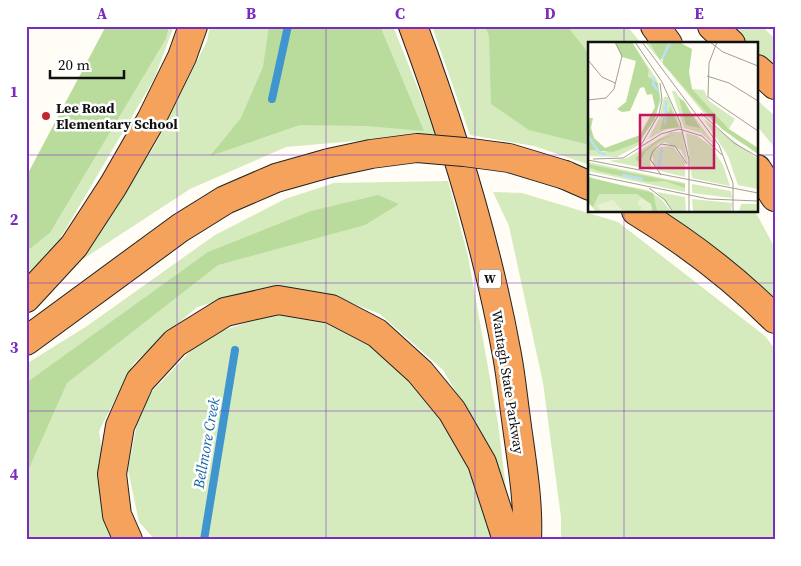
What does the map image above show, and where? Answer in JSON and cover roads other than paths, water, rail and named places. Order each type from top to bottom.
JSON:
[{"type":"highway","points":[[26,298],[74,246],[113,186],[152,120],[182,57],[193,26]]},
{"type":"highway","name":"Wantagh State Parkway","points":[[413,26],[465,184],[488,271],[507,355],[523,480],[527,540]]},
{"type":"highway","points":[[655,26],[667,42]]},
{"type":"highway","points":[[712,26],[729,42]]},
{"type":"highway","points":[[758,70],[775,85]]},
{"type":"highway","points":[[26,341],[180,228],[224,200],[276,178],[329,163],[371,154],[417,148],[464,152],[509,158],[565,175],[588,185]]},
{"type":"highway","points":[[758,171],[775,197]]},
{"type":"highway","points":[[638,212],[666,229],[723,271],[775,319]]},
{"type":"highway","points":[[128,540],[117,516],[112,474],[120,426],[140,381],[175,344],[224,312],[278,300],[331,308],[377,333],[420,372],[452,411],[482,463],[507,540]]},
{"type":"waterway","name":"Bellmore Creek","points":[[272,99],[288,26]]},
{"type":"waterway","name":"Bellmore Creek","points":[[204,540],[235,350]]},
{"type":"place","name":"Lee Road Elementary School","points":[[46,116]]}]
